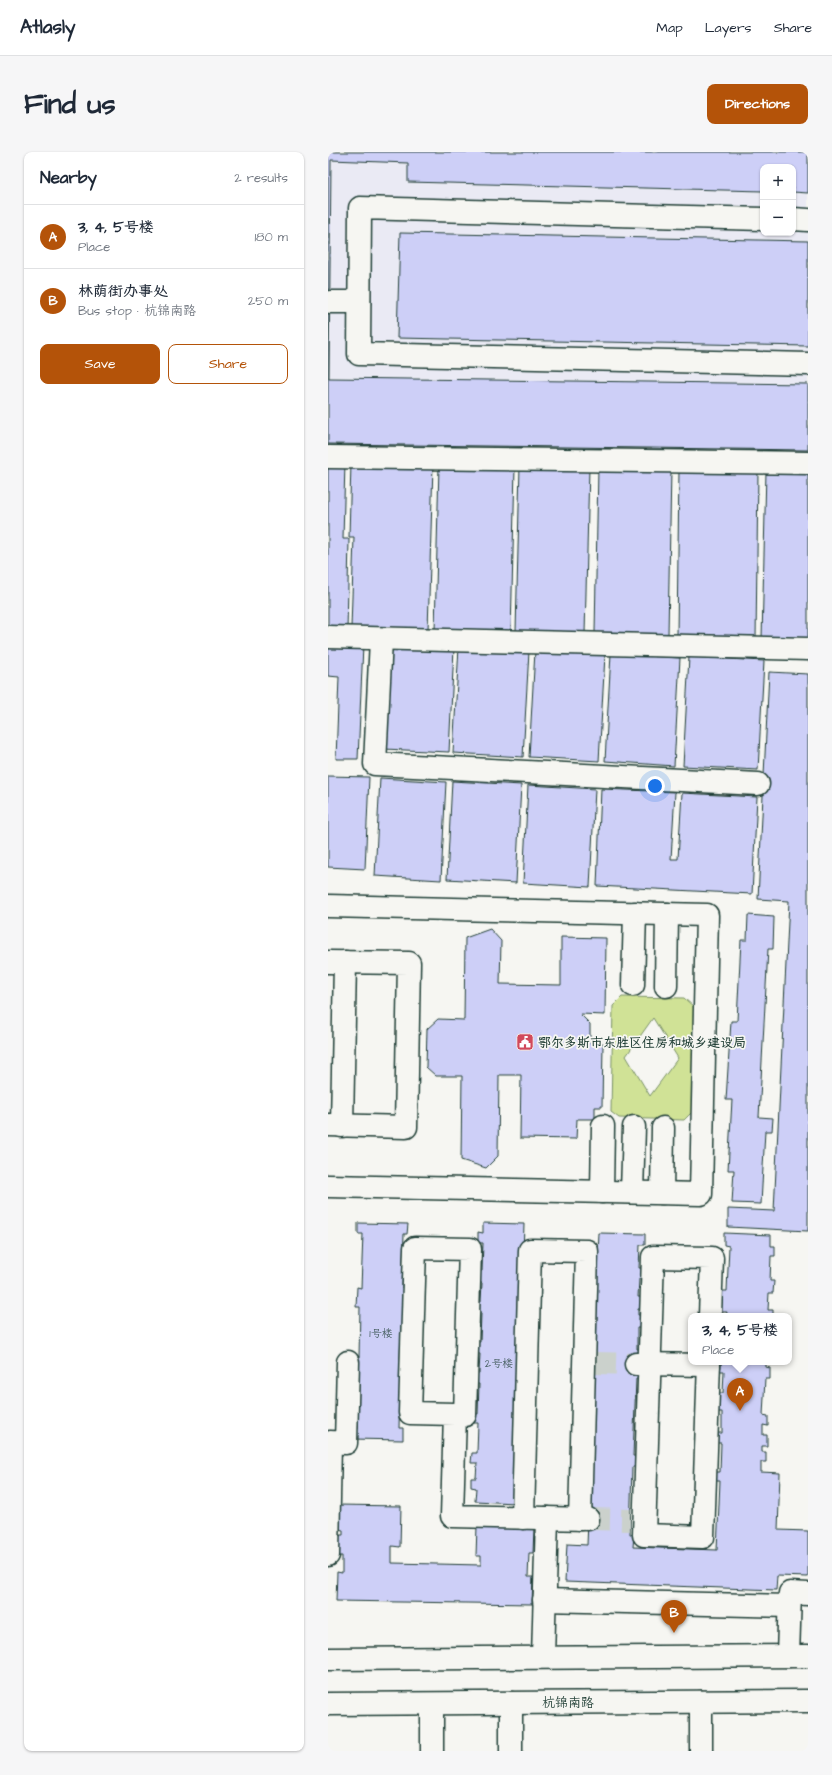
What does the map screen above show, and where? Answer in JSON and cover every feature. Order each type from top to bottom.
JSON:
[{"type":"main road","points":[[760,219],[360,208],[359,354],[808,364]]},
{"type":"main road","points":[[796,219],[808,220]]},
{"type":"main road","points":[[330,302],[359,302]]},
{"type":"main road","points":[[328,457],[808,464]]},
{"type":"main road","points":[[328,637],[808,649]]},
{"type":"main road","points":[[381,639],[375,764],[758,784]]},
{"type":"main road","points":[[328,906],[707,915],[701,1194],[328,1186]]},
{"type":"main road","points":[[633,985],[635,913]]},
{"type":"main road","points":[[666,986],[667,914]]},
{"type":"main road","points":[[336,962],[409,963],[406,1127],[335,1126],[336,962]]},
{"type":"main road","points":[[602,1192],[603,1126]]},
{"type":"main road","points":[[632,1192],[634,1127]]},
{"type":"main road","points":[[662,1193],[663,1128]]},
{"type":"main road","points":[[415,1248],[470,1249],[465,1415],[455,1414],[410,1413],[415,1248]]},
{"type":"main road","points":[[455,1414],[452,1516],[523,1518],[584,1519],[589,1363],[587,1252],[530,1250],[523,1518]]},
{"type":"main road","points":[[709,1365],[703,1537],[644,1535],[637,1520],[643,1364],[653,1257],[712,1258],[710,1313]]},
{"type":"main road","points":[[328,1555],[330,1442],[346,1443],[348,1362]]},
{"type":"main road","points":[[643,1364],[688,1364]]},
{"type":"main road","points":[[543,1657],[546,1518]]},
{"type":"main road","points":[[328,1659],[798,1656],[789,1606],[790,1594],[808,1594]]},
{"type":"main road","points":[[544,1600],[789,1606]]},
{"type":"main road","name":"杭锦南路","points":[[328,1704],[808,1701]]},
{"type":"main road","points":[[700,1751],[701,1702]]},
{"type":"main road","points":[[511,1703],[511,1751]]},
{"type":"main road","points":[[432,1704],[432,1751]]},
{"type":"shaded area","points":[[328,152],[808,152],[808,459],[328,450]]},
{"type":"green space","points":[[622,997],[684,998],[695,1008],[692,1112],[684,1120],[619,1118],[611,1112],[613,1006]],"holes":[[[653,1018],[678,1058],[650,1096],[626,1056]]]},
{"type":"building","points":[[328,152],[808,152],[808,193],[796,192],[796,164],[760,164],[760,191],[408,182],[408,163],[331,160],[329,378],[808,384],[808,450],[328,444]]},
{"type":"building","points":[[400,233],[808,241],[808,346],[397,338]]},
{"type":"building","points":[[328,462],[345,462],[343,539],[349,539],[347,631],[328,631]]},
{"type":"building","points":[[351,463],[433,465],[428,630],[351,628],[354,537],[349,537]]},
{"type":"building","points":[[439,465],[515,467],[511,633],[435,631]]},
{"type":"building","points":[[520,466],[589,467],[585,634],[516,632]]},
{"type":"building","points":[[598,468],[671,469],[668,634],[595,633]]},
{"type":"building","points":[[679,470],[758,471],[756,639],[677,637]]},
{"type":"building","points":[[766,471],[808,472],[808,640],[762,639]]},
{"type":"building","points":[[328,643],[363,645],[358,759],[336,759],[339,677],[328,676]]},
{"type":"building","points":[[389,645],[454,648],[449,752],[384,749]]},
{"type":"building","points":[[459,647],[529,651],[523,757],[453,753]]},
{"type":"building","points":[[535,651],[605,655],[599,761],[529,757]]},
{"type":"building","points":[[611,654],[680,658],[674,766],[605,761]]},
{"type":"building","points":[[689,657],[764,661],[758,770],[683,766]]},
{"type":"building","points":[[769,672],[808,674],[808,1231],[728,1227],[728,1209],[774,1211],[789,901],[758,899]]},
{"type":"building","points":[[328,776],[369,777],[365,869],[328,867]]},
{"type":"building","points":[[380,778],[446,782],[441,880],[375,876]]},
{"type":"building","points":[[452,781],[521,785],[516,883],[447,879]]},
{"type":"building","points":[[528,785],[595,789],[590,887],[523,883]]},
{"type":"building","points":[[601,789],[675,792],[671,859],[678,859],[682,793],[757,797],[752,894],[597,886]]},
{"type":"building","points":[[748,915],[774,917],[773,949],[768,949],[759,1117],[773,1118],[772,1131],[765,1131],[761,1204],[732,1203],[734,1170],[728,1170],[732,1100],[726,1100],[731,1021],[737,1021],[741,940],[747,940]]},
{"type":"building","points":[[490,929],[501,941],[500,984],[561,985],[561,937],[606,938],[605,1015],[580,1014],[590,1024],[590,1043],[603,1043],[602,1107],[595,1107],[595,1119],[577,1119],[576,1139],[520,1138],[521,1075],[499,1075],[498,1156],[486,1168],[461,1160],[462,1076],[436,1076],[426,1067],[427,1029],[438,1019],[464,1020],[465,938]]},
{"type":"building","points":[[358,1223],[408,1224],[407,1234],[404,1234],[402,1288],[406,1288],[406,1307],[402,1307],[400,1359],[405,1359],[404,1379],[400,1379],[399,1428],[403,1428],[403,1440],[353,1439],[353,1428],[358,1429],[359,1378],[354,1378],[355,1358],[359,1358],[360,1307],[356,1307],[357,1287],[361,1288],[363,1234],[358,1234]]},
{"type":"building","points":[[483,1223],[524,1224],[515,1503],[475,1501],[476,1488],[471,1487],[471,1478],[476,1478],[477,1463],[471,1463],[472,1453],[477,1453],[478,1423],[473,1423],[473,1413],[478,1414],[479,1384],[474,1384],[474,1373],[479,1373],[480,1354],[475,1353],[475,1342],[480,1342],[481,1313],[476,1313],[476,1301],[481,1301],[482,1283],[477,1283],[477,1271],[482,1271],[483,1243],[478,1243],[478,1232],[483,1233]]},
{"type":"building","points":[[599,1233],[645,1234],[645,1245],[640,1245],[639,1268],[644,1268],[644,1279],[639,1279],[638,1297],[643,1297],[643,1309],[638,1309],[638,1315],[642,1315],[642,1328],[637,1328],[637,1349],[641,1349],[640,1379],[636,1379],[633,1456],[637,1456],[637,1467],[632,1467],[630,1534],[634,1534],[633,1547],[717,1550],[720,1481],[715,1481],[715,1472],[720,1472],[721,1443],[716,1443],[716,1433],[722,1433],[722,1412],[717,1412],[718,1393],[723,1393],[724,1371],[719,1371],[719,1365],[766,1365],[766,1367],[770,1368],[770,1379],[765,1379],[763,1415],[768,1416],[768,1426],[763,1425],[763,1435],[767,1435],[767,1446],[762,1446],[762,1452],[766,1452],[766,1462],[761,1462],[761,1472],[780,1473],[778,1530],[808,1531],[808,1577],[777,1576],[776,1590],[565,1582],[567,1544],[587,1545],[591,1450],[593,1276],[597,1276],[598,1265],[594,1264],[594,1254],[598,1255]]},
{"type":"building","points":[[724,1233],[771,1235],[771,1246],[775,1246],[775,1256],[771,1256],[770,1281],[774,1281],[773,1293],[769,1293],[768,1310],[773,1310],[773,1313],[721,1312],[722,1291],[727,1291],[729,1246],[724,1245]]},
{"type":"building","points":[[338,1505],[401,1506],[400,1547],[392,1546],[392,1563],[481,1565],[481,1556],[476,1556],[477,1526],[534,1527],[533,1553],[529,1553],[528,1577],[533,1577],[532,1604],[336,1601],[337,1572],[342,1573],[342,1556],[337,1556],[337,1535],[343,1535],[343,1530],[337,1529]]},
{"type":"tunnel","points":[[594,1363],[636,1364]]},
{"type":"tunnel","points":[[588,1519],[630,1520]]},
{"type":"place","name":"鄂尔多斯市东胜区住房和城乡建设局","points":[[525,1042]]},
{"type":"place","name":"3, 4, 5号楼","points":[[740,1411]]},
{"type":"place","name":"林荫街办事处","points":[[674,1633]]}]
